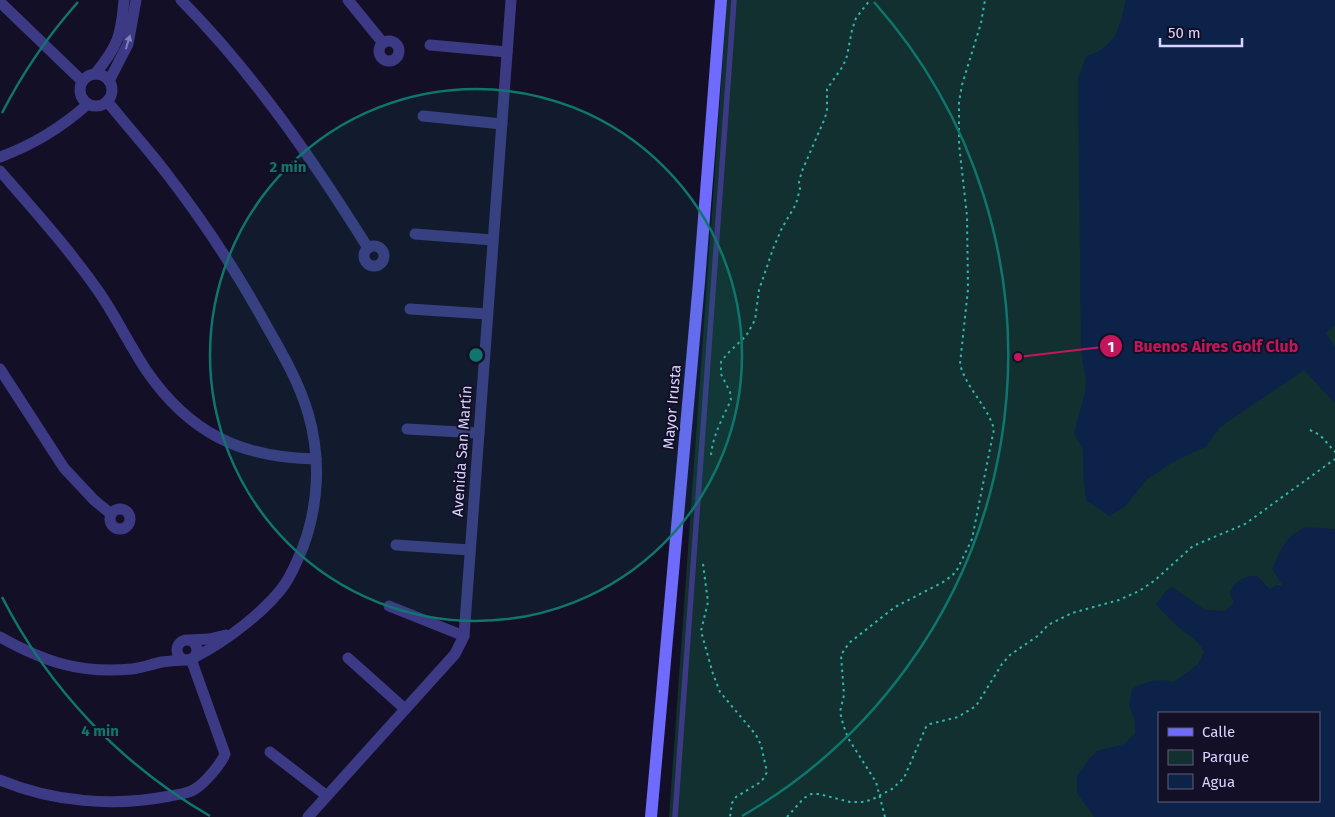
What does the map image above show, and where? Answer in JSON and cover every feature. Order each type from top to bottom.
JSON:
[{"type":"main road","name":"Mayor Irusta","points":[[651,817],[699,282],[721,0]]},
{"type":"street","points":[[95,74],[110,56],[116,45],[121,29],[124,0]]},
{"type":"street","points":[[109,81],[128,44],[136,0]]},
{"type":"street","points":[[181,0],[230,54],[295,138],[368,248]]},
{"type":"street","points":[[348,0],[383,43]]},
{"type":"street","name":"Avenida San Martín","points":[[308,817],[455,654],[464,636],[511,0]]},
{"type":"street","points":[[0,2],[82,81]]},
{"type":"street","points":[[430,45],[507,52]]},
{"type":"street","points":[[101,74],[109,81],[112,91],[107,101],[98,106],[88,104],[81,96],[80,86],[82,81],[90,75],[101,74]]},
{"type":"street","points":[[0,638],[25,651],[71,667],[106,670],[135,668],[190,659],[215,647],[244,625],[284,585],[295,567],[310,528],[315,502],[316,459],[308,413],[298,386],[247,291],[215,240],[107,101]]},
{"type":"street","points":[[0,157],[16,152],[39,140],[64,124],[88,104]]},
{"type":"street","points":[[423,116],[502,124]]},
{"type":"street","points":[[0,171],[88,277],[110,308],[146,369],[170,400],[185,414],[201,428],[240,448],[269,456],[316,459]]},
{"type":"street","points":[[415,234],[493,240]]},
{"type":"street","points":[[410,309],[488,314]]},
{"type":"street","points":[[0,369],[64,468],[111,514]]},
{"type":"street","points":[[407,429],[479,433]]},
{"type":"street","points":[[396,545],[470,550]]},
{"type":"street","points":[[389,606],[464,636]]},
{"type":"street","points":[[145,666],[164,656],[184,640],[208,639],[231,634]]},
{"type":"street","points":[[190,640],[198,647],[190,659]]},
{"type":"street","points":[[0,780],[23,789],[85,801],[107,802],[153,799],[195,790],[222,760],[225,754],[190,659],[178,654],[178,644]]},
{"type":"street","points":[[348,658],[405,709]]},
{"type":"street","points":[[270,752],[327,796]]},
{"type":"lane","points":[[675,817],[734,0]]},
{"type":"path","points":[[710,458],[711,448],[724,411],[731,400],[730,392],[721,374],[721,362],[746,336],[755,320],[759,290],[773,249],[782,228],[796,204],[802,171],[825,118],[827,89],[843,66],[856,18],[870,0]]},
{"type":"path","points":[[885,817],[876,782],[848,738],[842,724],[840,712],[844,695],[841,654],[849,642],[895,607],[945,581],[956,572],[972,539],[994,429],[991,417],[964,375],[960,364],[968,289],[967,216],[959,144],[959,102],[962,85],[981,23],[985,0]]},
{"type":"path","points":[[1310,430],[1320,435],[1335,452]]},
{"type":"path","points":[[787,817],[804,798],[811,794],[819,794],[850,802],[862,802],[880,796],[892,789],[904,778],[926,726],[958,718],[976,706],[1002,664],[1010,655],[1032,641],[1048,625],[1072,614],[1119,600],[1139,591],[1154,581],[1193,546],[1245,524],[1335,458]]},
{"type":"path","points":[[702,561],[708,602],[701,631],[713,674],[720,692],[756,735],[761,745],[767,772],[759,783],[736,797],[732,803],[730,817]]},
{"type":"green space","points":[[727,0],[1335,0],[1335,817],[669,817]]},
{"type":"water","points":[[1126,0],[1335,0],[1335,325],[1326,333],[1335,347],[1335,403],[1304,370],[1219,428],[1207,446],[1173,462],[1146,480],[1126,506],[1109,516],[1086,500],[1083,450],[1074,433],[1085,393],[1086,381],[1081,352],[1078,78],[1086,57],[1104,47],[1115,35]]},
{"type":"water","points":[[1305,527],[1335,529],[1335,817],[1094,817],[1077,793],[1077,776],[1097,751],[1124,744],[1135,734],[1135,721],[1129,705],[1132,689],[1152,681],[1174,682],[1198,664],[1204,652],[1197,641],[1175,624],[1156,604],[1166,591],[1172,587],[1205,610],[1226,611],[1234,602],[1229,593],[1237,582],[1244,578],[1257,576],[1270,589],[1276,585],[1283,586],[1272,569],[1284,545],[1292,535]]},
{"type":"place","name":"Buenos Aires Golf Club","points":[[1018,357]]}]
